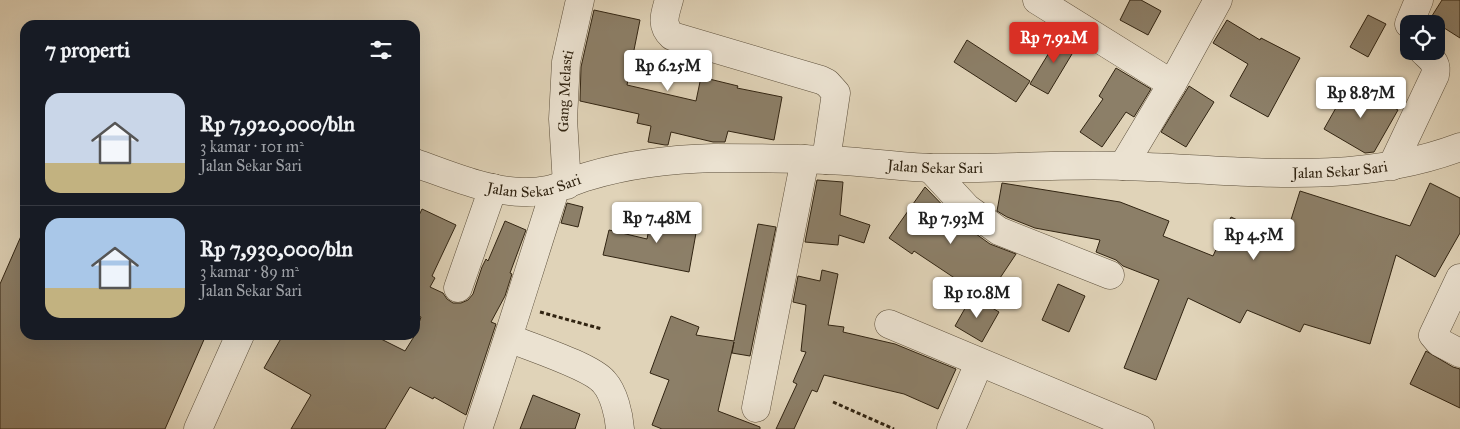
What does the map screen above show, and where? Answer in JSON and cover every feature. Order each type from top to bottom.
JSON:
[{"type":"street","name":"Gang Melasti","points":[[561,188],[566,62],[580,0]]},
{"type":"street","points":[[669,0],[664,24],[666,30],[672,36],[821,80],[832,87],[836,93],[816,159],[756,408]]},
{"type":"street","points":[[1037,0],[1172,84]]},
{"type":"street","points":[[1123,166],[1172,84],[1218,0]]},
{"type":"street","points":[[1413,15],[1419,0]]},
{"type":"street","points":[[1392,166],[1435,75],[1437,68],[1432,60]]},
{"type":"street","name":"Jalan Sekar Sari","points":[[420,166],[493,188],[518,192],[561,188],[587,176],[670,160],[714,158],[816,159],[930,168],[1123,166],[1212,172],[1327,173],[1392,166],[1429,158],[1460,147]]},
{"type":"street","points":[[930,168],[967,208],[999,231],[1110,275]]},
{"type":"street","points":[[458,288],[493,188]]},
{"type":"street","points":[[478,429],[509,338],[516,308],[561,188]]},
{"type":"street","points":[[1460,278],[1433,335],[1439,342],[1460,353]]},
{"type":"street","points":[[888,324],[1140,429]]},
{"type":"street","points":[[509,338],[583,368],[604,381],[614,402],[620,429]]},
{"type":"street","points":[[198,429],[238,340]]},
{"type":"street","points":[[951,429],[979,363]]},
{"type":"path","points":[[516,308],[537,311],[602,329]]},
{"type":"path","points":[[833,402],[894,429]]},
{"type":"building","points":[[1130,0],[1141,0],[1161,11],[1148,35],[1120,20]]},
{"type":"building","points":[[1442,0],[1460,0],[1460,38],[1445,28],[1445,15],[1433,15]]},
{"type":"building","points":[[594,10],[640,20],[627,85],[696,101],[701,77],[738,86],[737,88],[782,97],[774,140],[728,131],[725,142],[713,142],[671,132],[668,145],[648,142],[651,126],[637,123],[639,114],[580,101],[581,67]]},
{"type":"building","points":[[1368,15],[1386,24],[1368,57],[1350,47]]},
{"type":"building","points":[[1227,20],[1260,40],[1261,38],[1300,58],[1268,117],[1230,96],[1248,64],[1213,43]]},
{"type":"building","points":[[1061,33],[1078,44],[1048,94],[1030,84]]},
{"type":"building","points":[[967,40],[1030,81],[1016,102],[954,62]]},
{"type":"building","points":[[1116,68],[1151,89],[1134,117],[1126,112],[1102,147],[1080,132],[1103,99],[1099,96]]},
{"type":"building","points":[[1350,83],[1398,110],[1374,152],[1365,153],[1324,129]]},
{"type":"building","points":[[1189,86],[1214,102],[1186,147],[1161,132]]},
{"type":"building","points":[[817,180],[843,182],[840,215],[870,225],[864,243],[839,235],[838,245],[805,242]]},
{"type":"building","points":[[1002,183],[1120,202],[1169,221],[1163,236],[1213,256],[1231,217],[1284,242],[1300,191],[1410,226],[1430,183],[1460,198],[1460,233],[1435,277],[1396,255],[1370,344],[1304,324],[1300,332],[1247,310],[1240,323],[1188,298],[1156,380],[1124,368],[1159,280],[1123,266],[1116,260],[1096,252],[1100,240],[1035,228],[997,211]]},
{"type":"building","points":[[925,187],[958,221],[990,244],[1016,254],[986,299],[914,251],[912,254],[889,238]]},
{"type":"building","points":[[567,203],[583,207],[578,227],[561,223]]},
{"type":"building","points":[[422,209],[456,225],[432,276],[435,278],[430,287],[443,293],[453,303],[461,303],[468,300],[473,294],[482,267],[486,259],[488,261],[505,221],[526,230],[510,273],[512,274],[505,296],[491,322],[496,324],[466,415],[434,397],[433,399],[410,387],[385,429],[291,429],[311,395],[264,368],[280,340],[383,340],[405,351],[412,340],[420,340],[420,213]]},
{"type":"building","points":[[652,213],[698,222],[689,272],[603,255],[609,230],[647,239]]},
{"type":"building","points":[[758,224],[776,227],[750,356],[732,353],[734,342],[718,411],[760,427],[760,429],[662,429],[652,425],[669,380],[650,373],[671,316],[699,327],[696,335],[734,341]]},
{"type":"building","points":[[20,238],[20,340],[204,340],[165,429],[0,429],[0,284]]},
{"type":"building","points":[[822,270],[838,274],[828,325],[844,327],[843,332],[895,344],[956,369],[938,409],[904,394],[824,375],[817,392],[812,390],[794,429],[776,429],[797,384],[793,382],[806,352],[801,351],[806,305],[793,302],[798,276],[820,281]]},
{"type":"building","points":[[1058,284],[1085,296],[1069,332],[1042,320]]},
{"type":"building","points":[[972,296],[999,312],[982,342],[955,326]]},
{"type":"building","points":[[1426,351],[1453,367],[1460,369],[1460,408],[1410,384]]},
{"type":"building","points":[[533,395],[580,414],[575,429],[520,429]]}]
